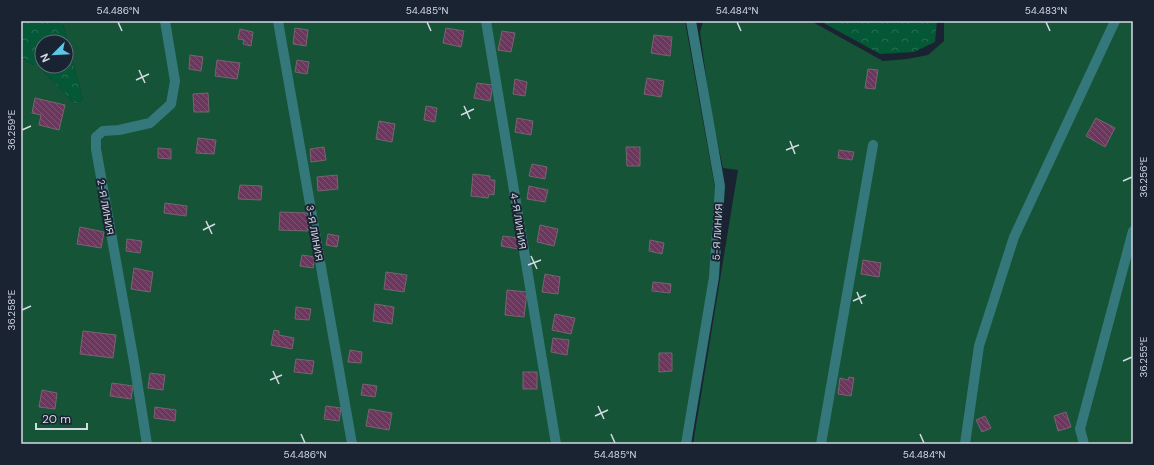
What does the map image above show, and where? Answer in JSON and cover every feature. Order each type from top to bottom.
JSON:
[{"type":"street","name":"2-Я ЛИНИЯ","points":[[147,444],[96,149],[96,137],[103,131],[119,130],[150,123],[171,104],[175,81],[165,21]]},
{"type":"street","name":"3-Я ЛИНИЯ","points":[[278,21],[352,444]]},
{"type":"street","name":"4-Я ЛИНИЯ","points":[[486,21],[556,444]]},
{"type":"street","name":"5-Я ЛИНИЯ","points":[[686,444],[714,277],[720,186],[691,21]]},
{"type":"street","points":[[965,444],[979,346],[1014,237],[1115,21]]},
{"type":"street","points":[[820,444],[873,145]]},
{"type":"street","points":[[1084,444],[1080,428],[1133,231]]},
{"type":"green space","points":[[21,21],[62,21],[66,34],[34,34],[34,65],[21,58]]},
{"type":"green space","points":[[62,21],[685,21],[715,188],[712,267],[682,444],[21,444],[21,58],[34,65],[34,74],[46,74],[75,104],[83,99],[74,66],[74,34],[66,34]]},
{"type":"green space","points":[[703,21],[811,21],[883,61],[928,55],[944,41],[944,21],[1133,21],[1133,444],[693,444],[738,170],[723,168],[711,113],[700,32]]},
{"type":"green space","points":[[820,21],[937,21],[935,42],[914,52],[880,54]]},
{"type":"green space","points":[[74,66],[83,99],[75,104],[46,74],[74,74]]},
{"type":"building","points":[[295,28],[308,30],[306,46],[293,44]]},
{"type":"building","points":[[446,28],[464,31],[461,47],[443,43]]},
{"type":"building","points":[[240,29],[253,32],[251,46],[243,44],[244,40],[238,39]]},
{"type":"building","points":[[502,31],[515,33],[511,52],[498,50]]},
{"type":"building","points":[[654,35],[672,37],[670,56],[651,53]]},
{"type":"building","points":[[190,55],[203,57],[201,71],[189,69]]},
{"type":"building","points":[[217,60],[240,63],[237,79],[215,76]]},
{"type":"building","points":[[297,60],[309,62],[307,74],[295,72]]},
{"type":"building","points":[[868,69],[878,70],[875,89],[865,88]]},
{"type":"building","points":[[647,78],[664,81],[661,97],[644,94]]},
{"type":"building","points":[[515,79],[527,82],[525,96],[513,94]]},
{"type":"building","points":[[477,83],[493,85],[490,101],[474,98]]},
{"type":"building","points":[[208,93],[209,112],[194,112],[193,94]]},
{"type":"building","points":[[35,98],[65,105],[59,130],[39,125],[41,115],[32,113]]},
{"type":"building","points":[[426,106],[437,108],[435,122],[424,120]]},
{"type":"building","points":[[517,118],[533,121],[531,135],[515,132]]},
{"type":"building","points":[[1096,118],[1115,128],[1105,147],[1086,136]]},
{"type":"building","points":[[379,121],[395,124],[392,142],[376,139]]},
{"type":"building","points":[[198,138],[216,140],[214,154],[196,153]]},
{"type":"building","points":[[324,147],[326,160],[311,162],[310,149]]},
{"type":"building","points":[[626,147],[640,147],[640,166],[627,166]]},
{"type":"building","points":[[158,148],[171,149],[171,159],[158,158]]},
{"type":"building","points":[[839,150],[854,152],[852,160],[838,158]]},
{"type":"building","points":[[532,164],[547,167],[545,179],[529,176]]},
{"type":"building","points":[[473,174],[490,176],[490,180],[495,180],[494,195],[489,194],[488,198],[471,196]]},
{"type":"building","points":[[337,175],[338,189],[318,191],[317,177]]},
{"type":"building","points":[[240,185],[262,186],[261,200],[238,199]]},
{"type":"building","points":[[529,186],[548,190],[545,202],[527,199]]},
{"type":"building","points":[[165,203],[187,206],[186,216],[164,213]]},
{"type":"building","points":[[280,212],[308,213],[308,231],[279,230]]},
{"type":"building","points":[[540,225],[558,229],[554,246],[537,242]]},
{"type":"building","points":[[80,227],[104,232],[101,248],[77,244]]},
{"type":"building","points":[[328,234],[339,236],[337,247],[326,245]]},
{"type":"building","points":[[503,236],[519,238],[518,249],[501,246]]},
{"type":"building","points":[[127,239],[142,241],[140,253],[126,251]]},
{"type":"building","points":[[650,240],[664,243],[662,254],[649,251]]},
{"type":"building","points":[[302,255],[315,257],[313,268],[300,266]]},
{"type":"building","points":[[863,260],[881,263],[879,277],[861,274]]},
{"type":"building","points":[[134,268],[153,272],[150,292],[131,289]]},
{"type":"building","points":[[386,272],[407,275],[404,292],[384,289]]},
{"type":"building","points":[[545,274],[560,277],[558,294],[542,292]]},
{"type":"building","points":[[653,282],[671,284],[670,293],[652,291]]},
{"type":"building","points":[[507,290],[527,292],[524,317],[505,315]]},
{"type":"building","points":[[375,304],[394,307],[392,324],[373,321]]},
{"type":"building","points":[[296,307],[311,309],[309,320],[295,319]]},
{"type":"building","points":[[555,314],[575,318],[571,334],[552,330]]},
{"type":"building","points":[[274,330],[279,331],[279,335],[294,338],[292,349],[271,345]]},
{"type":"building","points":[[83,331],[116,335],[113,358],[80,354]]},
{"type":"building","points":[[553,338],[569,340],[567,355],[551,352]]},
{"type":"building","points":[[350,350],[362,352],[361,363],[348,362]]},
{"type":"building","points":[[659,353],[672,353],[672,371],[659,372]]},
{"type":"building","points":[[296,359],[314,361],[312,374],[294,372]]},
{"type":"building","points":[[523,372],[537,372],[537,389],[523,389]]},
{"type":"building","points":[[150,373],[165,375],[163,390],[148,388]]},
{"type":"building","points":[[849,377],[854,378],[851,396],[838,394],[840,378],[848,380]]},
{"type":"building","points":[[112,383],[133,386],[131,399],[110,396]]},
{"type":"building","points":[[363,384],[377,386],[375,397],[361,395]]},
{"type":"building","points":[[42,390],[57,393],[55,409],[39,407]]},
{"type":"building","points":[[326,406],[341,408],[339,421],[324,419]]},
{"type":"building","points":[[155,407],[176,410],[175,421],[154,418]]},
{"type":"building","points":[[369,409],[392,413],[389,430],[366,426]]},
{"type":"building","points":[[1066,412],[1071,427],[1058,431],[1054,416]]},
{"type":"building","points":[[985,416],[991,428],[982,432],[976,420]]}]
